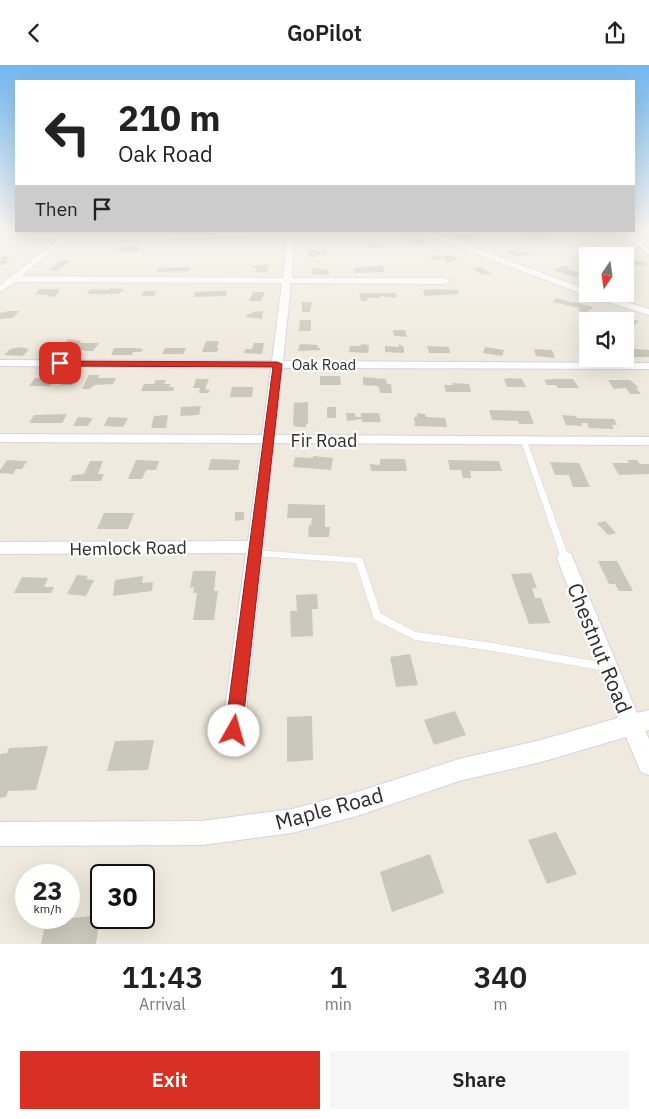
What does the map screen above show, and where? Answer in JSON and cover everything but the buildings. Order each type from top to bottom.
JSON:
[{"type":"street","points":[[0,289],[25,269]]},
{"type":"street","points":[[234,731],[289,269]]},
{"type":"street","points":[[523,269],[579,290]]},
{"type":"street","points":[[13,279],[445,281]]},
{"type":"street","points":[[620,303],[649,312]]},
{"type":"street","name":"Oak Road","points":[[0,363],[649,366]]},
{"type":"street","name":"Fir Road","points":[[0,438],[649,441]]},
{"type":"street","name":"Hemlock Road","points":[[0,548],[255,550]]},
{"type":"street","name":"Chestnut Road","points":[[565,558],[607,668],[640,723],[649,764]]},
{"type":"street","name":"Maple Road","points":[[0,834],[202,833],[292,821],[357,804],[459,769],[541,751],[640,723]]},
{"type":"lane","points":[[524,441],[565,558]]},
{"type":"lane","points":[[255,550],[359,560],[377,615],[415,636],[493,647],[607,668]]},
{"type":"route","points":[[60,363],[277,364],[234,731]]}]
